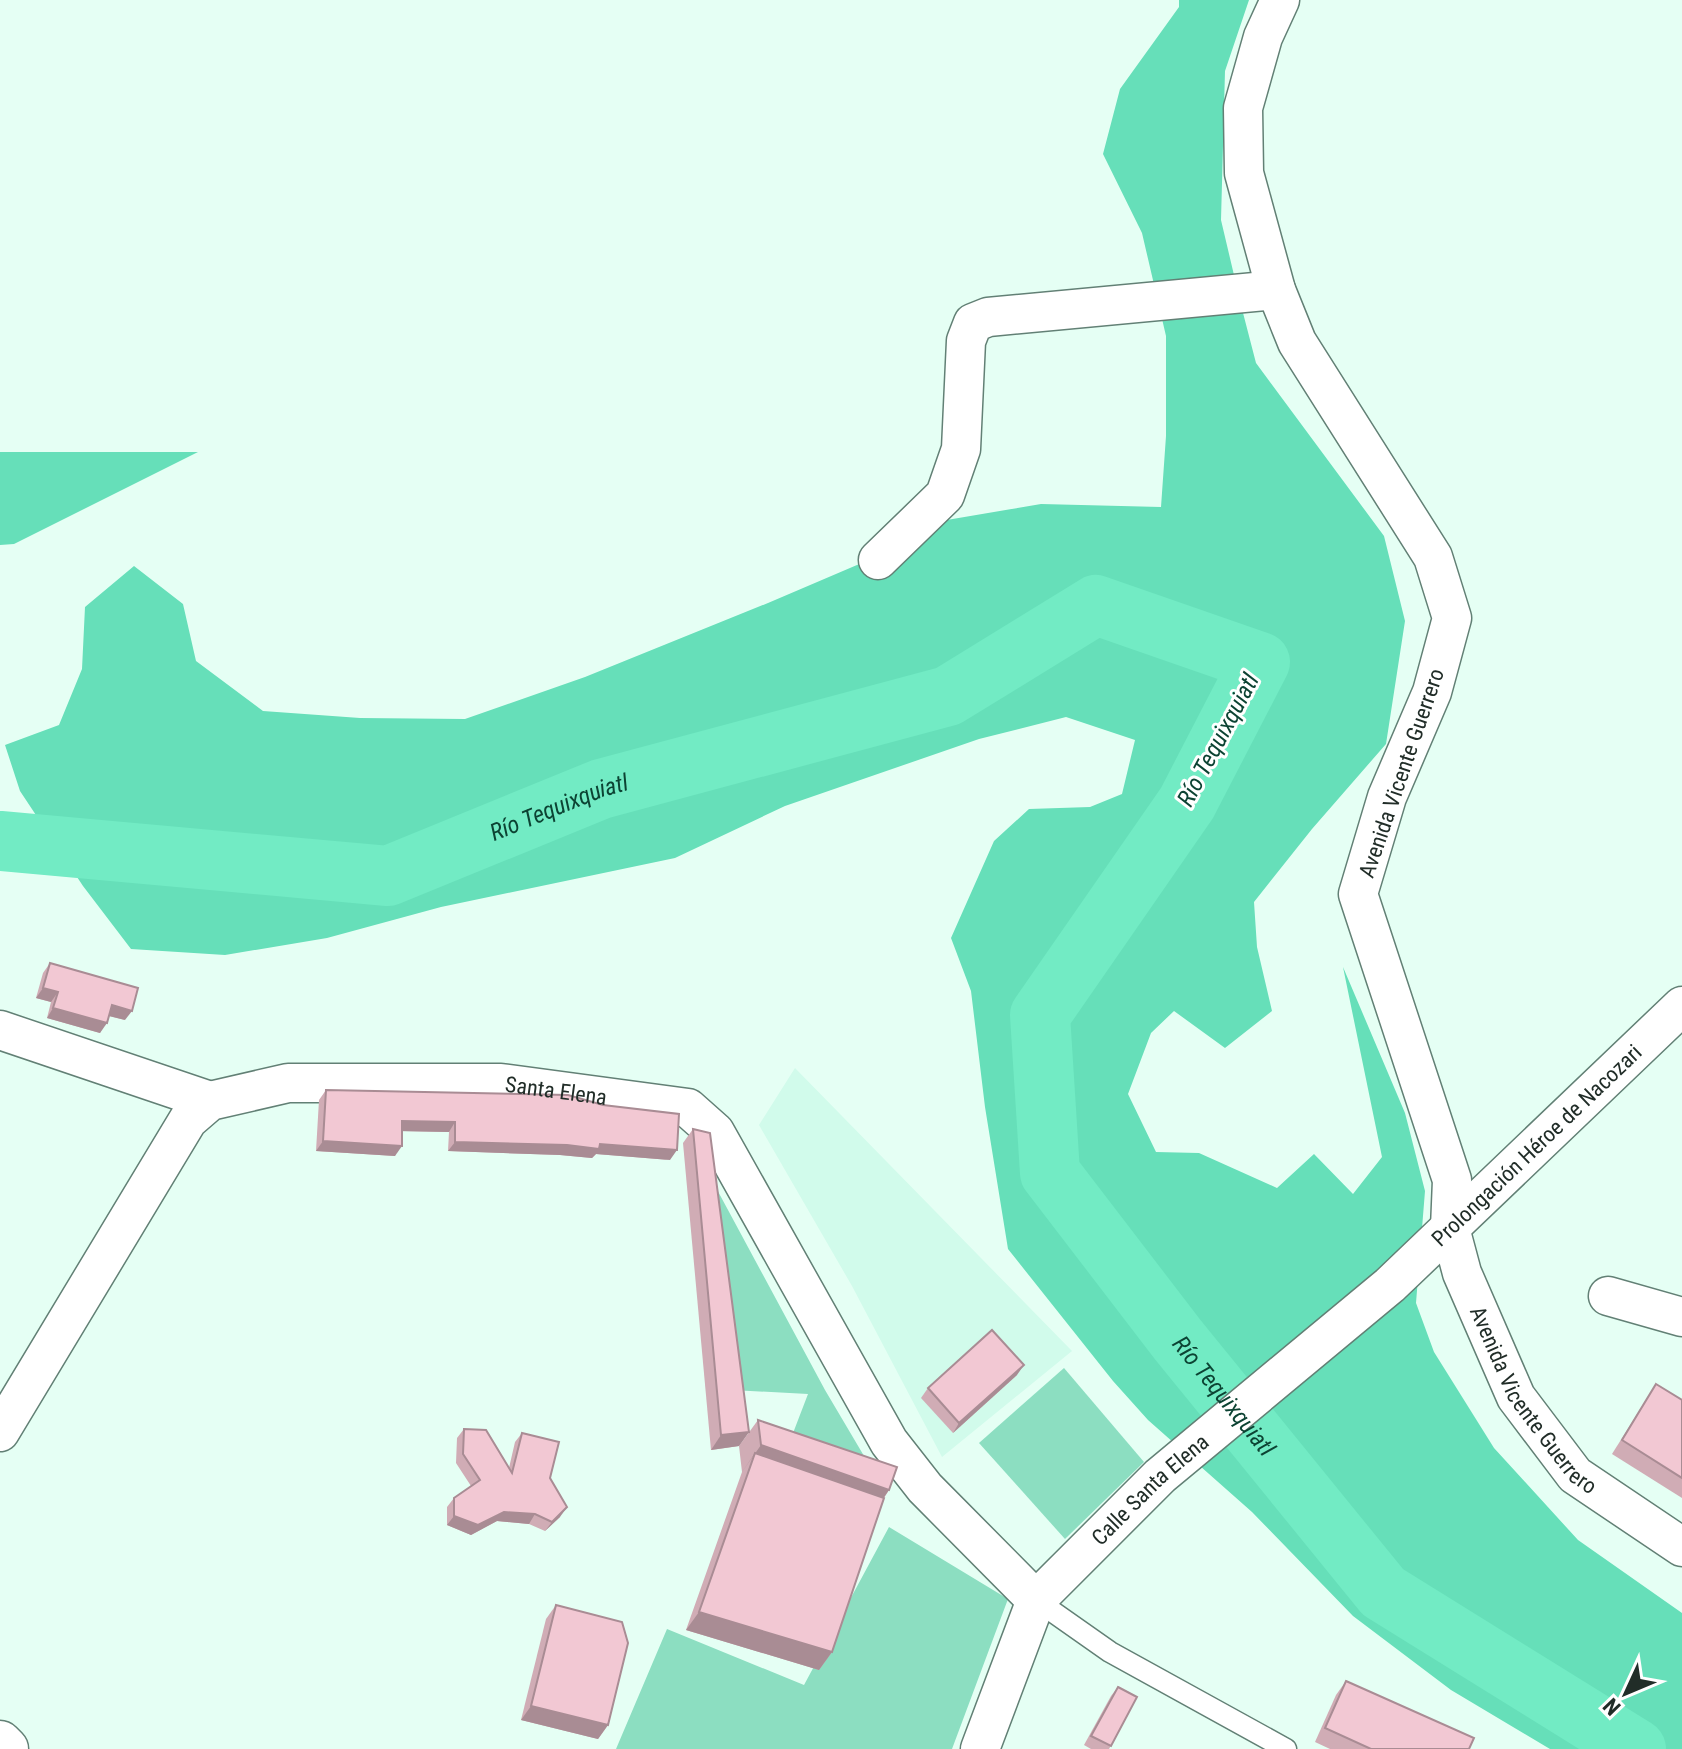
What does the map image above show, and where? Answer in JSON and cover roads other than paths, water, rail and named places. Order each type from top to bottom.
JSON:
[{"type":"main road","points":[[0,1743],[6,1749]]},
{"type":"street","name":"Avenida Vicente Guerrero","points":[[1280,0],[1263,37],[1243,108],[1244,173],[1276,290],[1297,342],[1433,557],[1452,618],[1432,692],[1387,797],[1358,894],[1452,1180],[1450,1228],[1462,1273],[1516,1397],[1575,1475],[1682,1547]]},
{"type":"street","points":[[878,560],[945,495],[961,449],[966,341],[973,323],[988,317],[1276,290]]},
{"type":"street","name":"Prolongación Héroe de Nacozari","points":[[1390,1285],[1677,1016]]},
{"type":"street","points":[[0,1030],[210,1101]]},
{"type":"street","name":"Santa Elena","points":[[210,1101],[288,1083],[501,1083],[688,1108],[715,1132],[889,1442],[925,1488],[1036,1600]]},
{"type":"street","points":[[0,1432],[188,1120],[210,1101]]},
{"type":"street","name":"Calle Santa Elena","points":[[980,1749],[1036,1600],[1160,1476],[1390,1285]]},
{"type":"street","points":[[1608,1296],[1682,1317]]},
{"type":"lane","points":[[1036,1600],[1110,1652],[1286,1749]]},
{"type":"waterway","name":"Río Tequixquiatl","points":[[0,841],[388,876],[601,789],[948,696],[1096,605],[1260,662],[1187,803],[1040,1015],[1050,1173],[1178,1340],[1383,1592],[1636,1749]]}]
